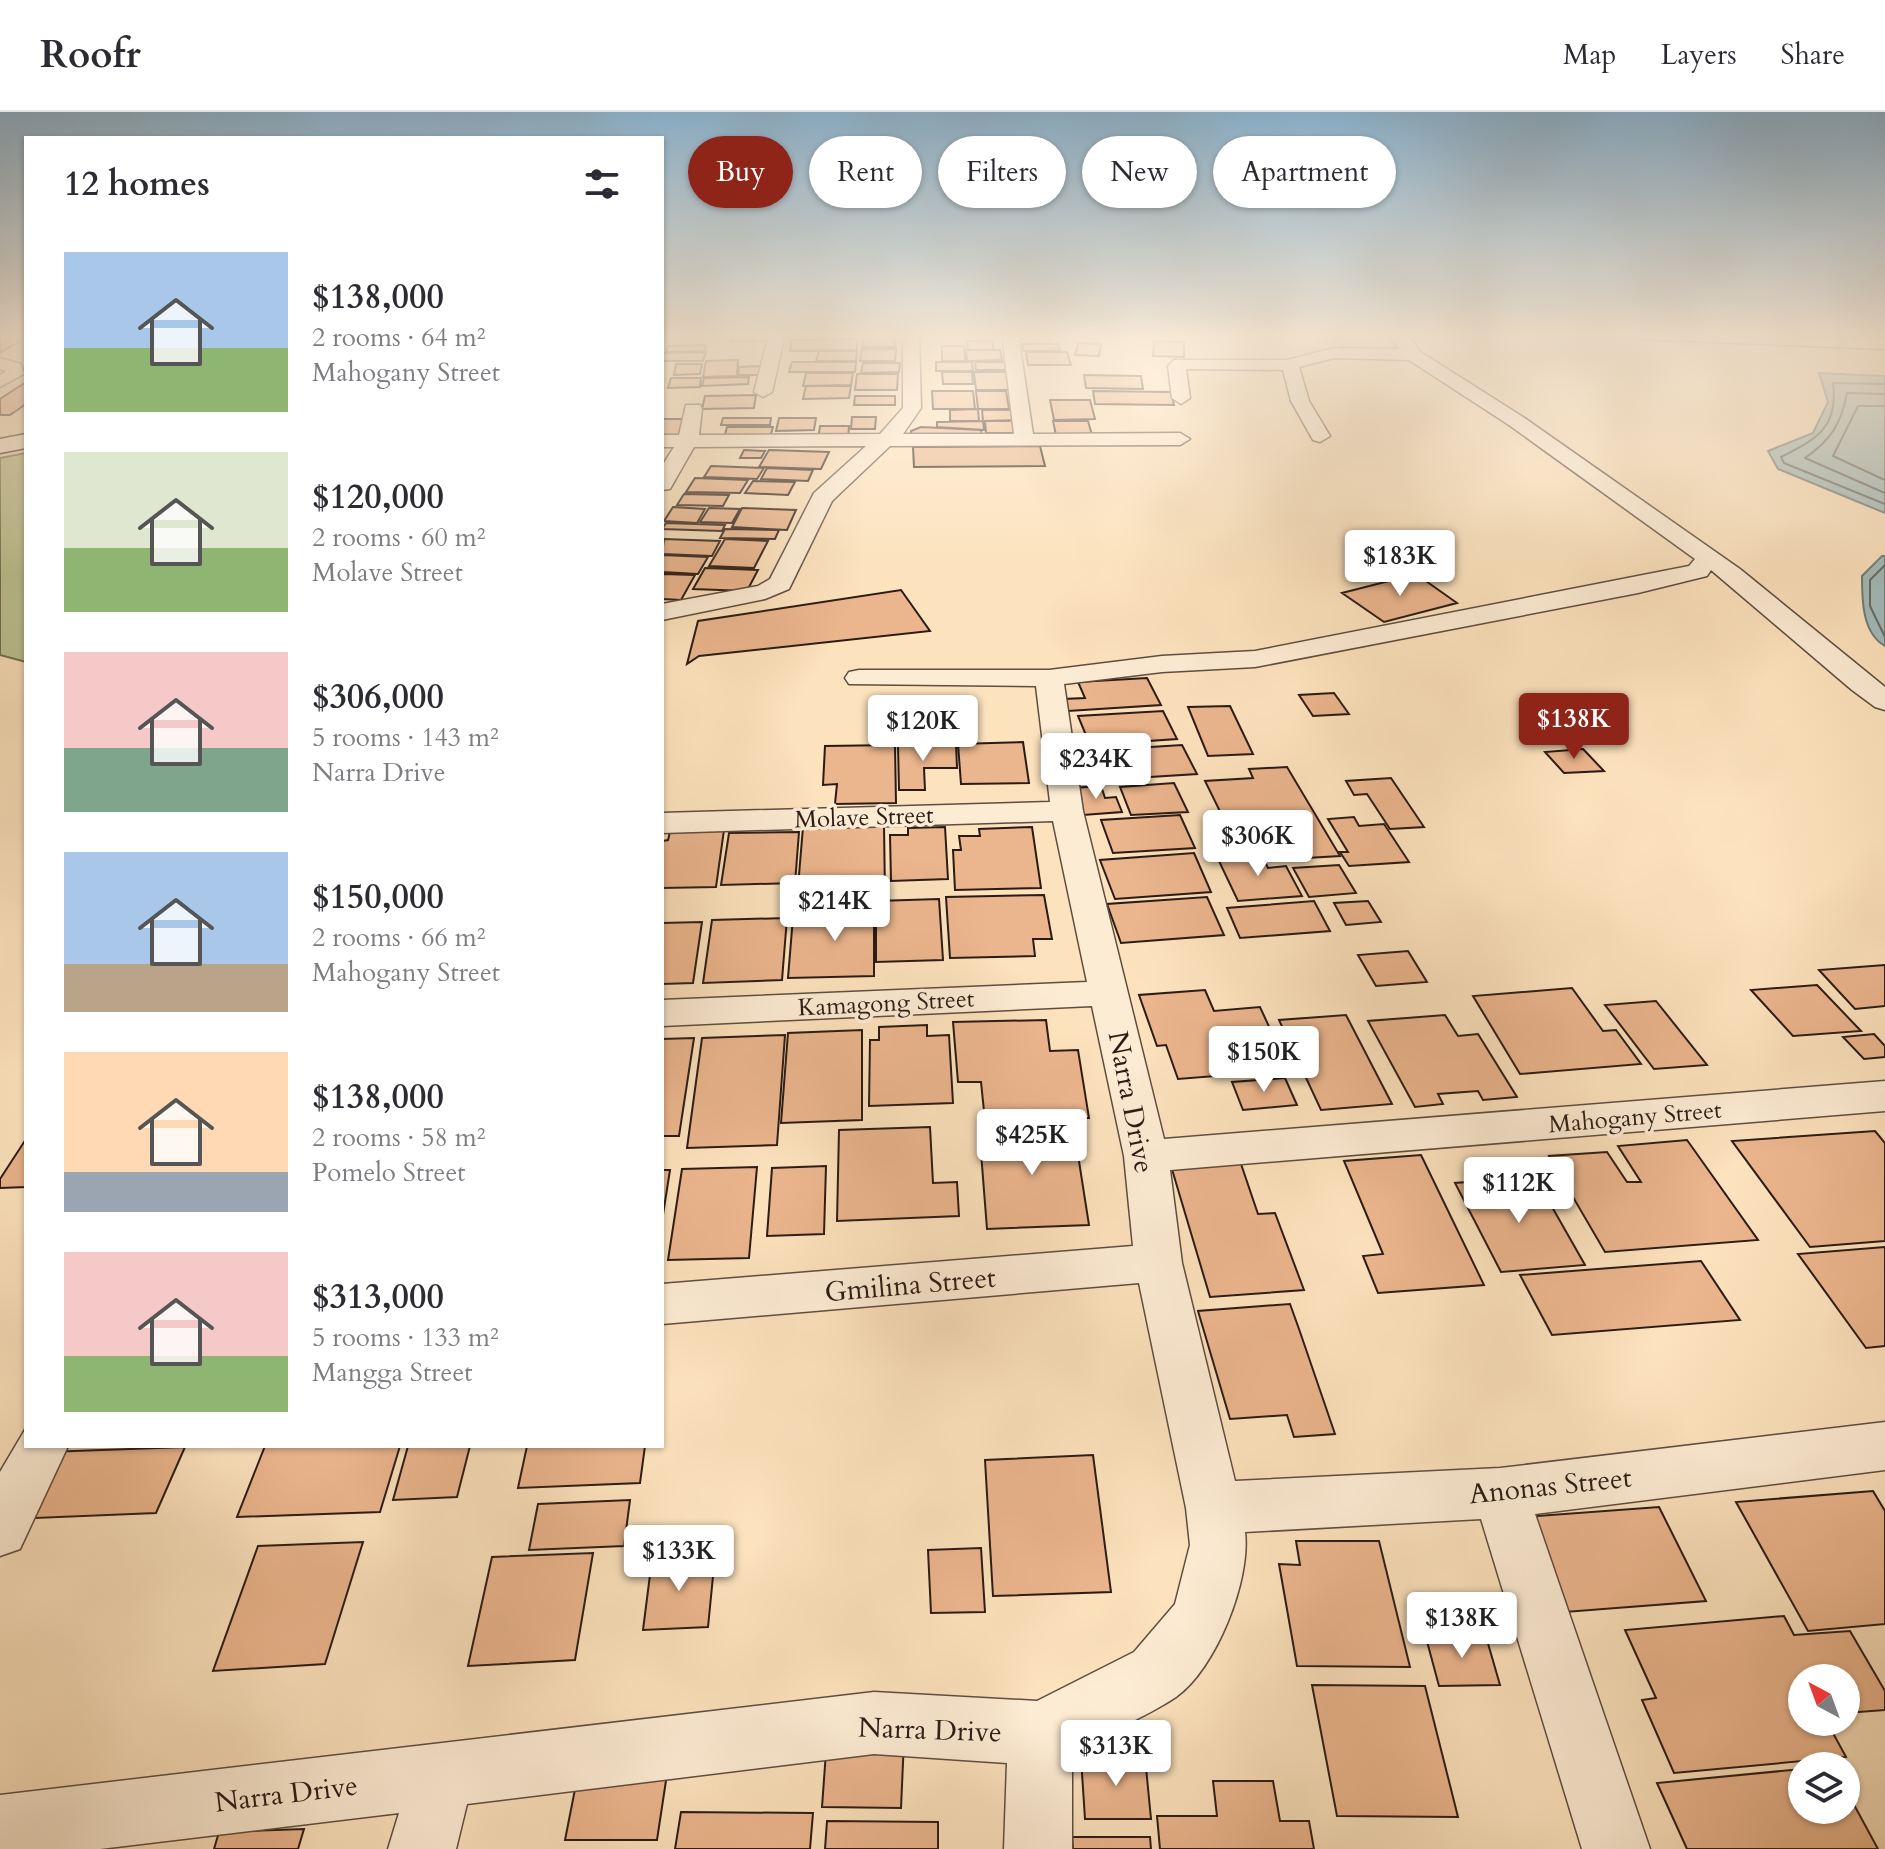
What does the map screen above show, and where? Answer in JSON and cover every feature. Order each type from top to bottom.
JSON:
[{"type":"street","points":[[664,481],[688,440],[692,415]]},
{"type":"street","points":[[664,612],[774,589],[780,584],[822,498],[899,427],[907,415]]},
{"type":"street","points":[[1021,415],[1024,438]]},
{"type":"street","points":[[1308,415],[1320,436]]},
{"type":"street","points":[[1507,415],[1739,579],[1812,644],[1885,701]]},
{"type":"street","points":[[664,441],[1180,439]]},
{"type":"street","points":[[859,678],[1049,678],[1162,664],[1255,659],[1671,579],[1698,571],[1708,557]]},
{"type":"street","name":"Narra Drive","points":[[0,1828],[874,1723],[1040,1733],[1156,1674],[1201,1619],[1218,1545],[1214,1508],[1158,1263],[1146,1156],[1067,811],[1049,678]]},
{"type":"street","name":"Molave Street","points":[[664,823],[1067,811]]},
{"type":"street","name":"Kamagong Street","points":[[664,1013],[1110,993]]},
{"type":"street","name":"Mahogany Street","points":[[1146,1156],[1885,1096]]},
{"type":"street","name":"Gmilina Street","points":[[664,1304],[1158,1263]]},
{"type":"street","name":"Anonas Street","points":[[1214,1508],[1500,1493],[1885,1446]]},
{"type":"street","points":[[0,1530],[40,1448]]},
{"type":"street","points":[[1500,1493],[1616,1849]]},
{"type":"street","points":[[1038,1849],[1040,1733]]},
{"type":"street","points":[[422,1849],[442,1773]]},
{"type":"green space","points":[[24,453],[24,661],[0,655],[0,458]]},
{"type":"water","points":[[1822,415],[1885,415],[1885,513],[1778,469],[1768,451],[1813,433]]},
{"type":"water","points":[[1885,556],[1885,646],[1872,633],[1862,595],[1862,576]]},
{"type":"building","points":[[950,415],[979,415],[979,421],[950,421]]},
{"type":"building","points":[[982,415],[1015,415],[1016,420],[983,421]]},
{"type":"building","points":[[1053,415],[1094,415],[1095,419],[1054,420]]},
{"type":"building","points":[[852,417],[876,417],[875,429],[851,429]]},
{"type":"building","points":[[723,418],[771,418],[770,425],[721,425]]},
{"type":"building","points":[[779,418],[816,418],[814,430],[776,431]]},
{"type":"building","points":[[664,419],[687,419],[680,438],[664,438]]},
{"type":"building","points":[[983,421],[984,430],[937,427],[937,422]]},
{"type":"building","points":[[985,421],[1015,421],[1017,433],[986,433]]},
{"type":"building","points":[[1053,421],[1088,421],[1092,435],[1056,435]]},
{"type":"building","points":[[820,426],[849,426],[848,439],[818,439]]},
{"type":"building","points":[[727,427],[773,427],[770,437],[724,438]]},
{"type":"building","points":[[921,427],[981,430],[982,436],[911,437],[911,431]]},
{"type":"building","points":[[1040,446],[1045,466],[914,467],[913,447]]},
{"type":"building","points":[[744,450],[765,451],[761,458],[740,458]]},
{"type":"building","points":[[769,450],[829,452],[821,469],[759,467]]},
{"type":"building","points":[[711,466],[764,468],[757,479],[704,477]]},
{"type":"building","points":[[767,468],[813,470],[808,481],[761,479]]},
{"type":"building","points":[[695,478],[748,480],[740,493],[686,492]]},
{"type":"building","points":[[753,481],[795,482],[788,495],[745,493]]},
{"type":"building","points":[[684,494],[729,495],[723,506],[677,505]]},
{"type":"building","points":[[673,507],[705,509],[697,523],[664,521]]},
{"type":"building","points":[[709,508],[740,509],[732,523],[700,522]]},
{"type":"building","points":[[742,508],[796,510],[787,530],[732,527]]},
{"type":"building","points":[[666,523],[725,525],[722,531],[664,529]]},
{"type":"building","points":[[725,529],[779,530],[775,539],[720,538]]},
{"type":"building","points":[[664,539],[720,541],[712,556],[664,554]]},
{"type":"building","points":[[725,539],[768,541],[754,568],[709,566]]},
{"type":"building","points":[[664,555],[708,557],[698,574],[664,572]]},
{"type":"building","points":[[705,568],[758,570],[747,591],[693,589]]},
{"type":"building","points":[[664,574],[695,575],[681,600],[664,599]]},
{"type":"building","points":[[1416,574],[1457,603],[1384,622],[1342,593]]},
{"type":"building","points":[[901,590],[930,631],[699,656],[687,664],[698,621]]},
{"type":"building","points":[[1147,678],[1161,705],[1068,711],[1063,699],[1085,698],[1078,682]]},
{"type":"building","points":[[1334,693],[1349,714],[1313,716],[1299,695]]},
{"type":"building","points":[[1230,706],[1253,754],[1208,756],[1188,707]]},
{"type":"building","points":[[1163,711],[1177,739],[1090,745],[1078,716]]},
{"type":"building","points":[[1023,742],[1029,783],[961,784],[958,744]]},
{"type":"building","points":[[956,744],[957,768],[924,768],[925,790],[899,790],[898,745]]},
{"type":"building","points":[[895,745],[896,803],[835,804],[837,784],[823,785],[825,746]]},
{"type":"building","points":[[1182,745],[1197,774],[1102,780],[1094,759],[1106,759],[1103,750]]},
{"type":"building","points":[[1583,749],[1604,771],[1564,773],[1545,752]]},
{"type":"building","points":[[1287,767],[1340,856],[1272,860],[1265,848],[1239,850],[1205,781],[1253,778],[1249,769]]},
{"type":"building","points":[[1391,778],[1424,827],[1390,829],[1367,794],[1354,795],[1346,781]]},
{"type":"building","points":[[1174,783],[1188,812],[1131,815],[1120,787]]},
{"type":"building","points":[[1101,786],[1105,798],[1116,797],[1122,812],[1083,815],[1073,788]]},
{"type":"building","points":[[1180,815],[1195,848],[1113,853],[1101,820]]},
{"type":"building","points":[[1354,817],[1359,826],[1384,824],[1409,862],[1349,866],[1340,852],[1348,852],[1328,819]]},
{"type":"building","points":[[884,825],[885,896],[797,899],[803,827]]},
{"type":"building","points":[[945,827],[948,879],[891,881],[890,835],[908,835],[908,828]]},
{"type":"building","points":[[1032,827],[1041,888],[955,890],[953,850],[961,850],[959,836],[980,836],[979,829]]},
{"type":"building","points":[[724,830],[716,887],[664,888],[664,841],[668,840],[670,832]]},
{"type":"building","points":[[799,832],[795,883],[721,885],[729,833]]},
{"type":"building","points":[[1194,853],[1211,892],[1115,899],[1100,860]]},
{"type":"building","points":[[1261,854],[1268,868],[1286,866],[1302,896],[1238,901],[1217,857]]},
{"type":"building","points":[[1339,865],[1356,893],[1309,897],[1293,868]]},
{"type":"building","points":[[1044,895],[1052,939],[1033,939],[1035,956],[950,958],[946,897]]},
{"type":"building","points":[[1207,897],[1224,935],[1121,943],[1107,904]]},
{"type":"building","points":[[939,899],[943,960],[876,962],[876,901]]},
{"type":"building","points":[[874,900],[874,976],[788,978],[793,917],[835,916],[837,901]]},
{"type":"building","points":[[1314,901],[1330,931],[1240,938],[1227,908]]},
{"type":"building","points":[[1368,901],[1381,922],[1346,925],[1334,903]]},
{"type":"building","points":[[787,918],[782,980],[703,983],[712,920]]},
{"type":"building","points":[[702,922],[693,983],[664,984],[664,923]]},
{"type":"building","points":[[1408,951],[1427,982],[1376,986],[1358,955]]},
{"type":"building","points":[[1885,965],[1885,1006],[1855,1009],[1819,970]]},
{"type":"building","points":[[1817,985],[1861,1031],[1793,1036],[1751,990]]},
{"type":"building","points":[[1572,988],[1603,1031],[1616,1030],[1641,1064],[1520,1074],[1473,996]]},
{"type":"building","points":[[1205,990],[1214,1011],[1260,1007],[1289,1070],[1178,1079],[1166,1045],[1157,1046],[1139,995]]},
{"type":"building","points":[[1656,1001],[1707,1065],[1654,1069],[1605,1005]]},
{"type":"building","points":[[1346,1015],[1392,1104],[1321,1110],[1279,1020]]},
{"type":"building","points":[[1445,1015],[1458,1036],[1478,1034],[1517,1097],[1483,1100],[1478,1091],[1438,1094],[1443,1104],[1415,1107],[1368,1021]]},
{"type":"building","points":[[1046,1020],[1050,1051],[1078,1050],[1089,1118],[985,1121],[981,1082],[958,1082],[953,1022]]},
{"type":"building","points":[[927,1025],[927,1036],[949,1035],[953,1103],[869,1106],[870,1040],[879,1040],[879,1027]]},
{"type":"building","points":[[862,1030],[862,1120],[781,1123],[788,1033]]},
{"type":"building","points":[[1874,1034],[1885,1046],[1885,1057],[1864,1059],[1843,1037]]},
{"type":"building","points":[[785,1035],[777,1145],[687,1148],[702,1038]]},
{"type":"building","points":[[694,1038],[679,1136],[664,1136],[664,1039]]},
{"type":"building","points":[[1285,1078],[1297,1105],[1243,1110],[1232,1082]]},
{"type":"building","points":[[1073,1123],[1089,1225],[987,1229],[979,1127]]},
{"type":"building","points":[[930,1127],[933,1183],[957,1182],[959,1216],[837,1221],[839,1130]]},
{"type":"building","points":[[1875,1131],[1885,1143],[1885,1241],[1810,1247],[1732,1141]]},
{"type":"building","points":[[1687,1140],[1758,1240],[1605,1252],[1549,1156],[1607,1152],[1627,1182],[1641,1182],[1618,1146]]},
{"type":"building","points":[[24,1142],[24,1187],[0,1188],[0,1179]]},
{"type":"building","points":[[1421,1155],[1484,1285],[1378,1293],[1363,1256],[1383,1254],[1344,1161]]},
{"type":"building","points":[[1240,1161],[1258,1214],[1275,1213],[1304,1290],[1210,1297],[1171,1166]]},
{"type":"building","points":[[826,1166],[824,1234],[767,1236],[772,1168]]},
{"type":"building","points":[[757,1167],[749,1258],[668,1260],[682,1169]]},
{"type":"building","points":[[664,1170],[670,1170],[664,1208]]},
{"type":"building","points":[[1535,1177],[1585,1265],[1501,1272],[1455,1183]]},
{"type":"building","points":[[1885,1247],[1885,1346],[1866,1348],[1798,1254]]},
{"type":"building","points":[[1701,1261],[1740,1320],[1552,1335],[1520,1275]]},
{"type":"building","points":[[1290,1304],[1335,1434],[1294,1437],[1287,1415],[1230,1419],[1198,1311]]},
{"type":"building","points":[[185,1448],[156,1513],[11,1519],[46,1452]]},
{"type":"building","points":[[264,1448],[399,1448],[380,1512],[237,1517]]},
{"type":"building","points":[[407,1448],[469,1448],[457,1497],[393,1500]]},
{"type":"building","points":[[527,1448],[645,1448],[640,1483],[518,1488]]},
{"type":"building","points":[[1093,1455],[1111,1592],[993,1596],[985,1460]]},
{"type":"building","points":[[1873,1491],[1885,1511],[1885,1624],[1808,1631],[1736,1502]]},
{"type":"building","points":[[630,1500],[624,1546],[529,1550],[538,1504]]},
{"type":"building","points":[[1659,1507],[1706,1601],[1565,1612],[1524,1517]]},
{"type":"building","points":[[1296,1541],[1379,1541],[1410,1667],[1297,1666],[1279,1564],[1300,1565]]},
{"type":"building","points":[[363,1542],[325,1664],[213,1671],[258,1546]]},
{"type":"building","points":[[981,1548],[985,1612],[931,1613],[928,1550]]},
{"type":"building","points":[[593,1553],[575,1660],[468,1666],[492,1557]]},
{"type":"building","points":[[715,1556],[708,1627],[643,1630],[652,1559]]},
{"type":"building","points":[[1784,1616],[1794,1635],[1850,1631],[1885,1691],[1885,1710],[1860,1712],[1860,1664],[1788,1664],[1788,1736],[1835,1736],[1843,1752],[1788,1752],[1788,1762],[1674,1773],[1642,1700],[1656,1698],[1625,1630]]},
{"type":"building","points":[[1485,1633],[1500,1685],[1439,1686],[1425,1634]]},
{"type":"building","points":[[1312,1685],[1425,1686],[1458,1817],[1337,1816]]},
{"type":"building","points":[[827,1738],[904,1740],[901,1808],[822,1807]]},
{"type":"building","points":[[1145,1757],[1151,1819],[1085,1819],[1081,1758]]},
{"type":"building","points":[[1788,1770],[1788,1824],[1860,1824],[1860,1816],[1878,1849],[1687,1849],[1657,1783]]},
{"type":"building","points":[[578,1774],[667,1774],[657,1840],[565,1840]]},
{"type":"building","points":[[1213,1781],[1273,1781],[1280,1821],[1309,1821],[1314,1849],[1160,1849],[1157,1816],[1217,1816]]},
{"type":"building","points":[[681,1812],[813,1813],[810,1849],[675,1849]]},
{"type":"building","points":[[827,1821],[938,1822],[938,1849],[825,1849]]},
{"type":"building","points":[[304,1829],[298,1849],[214,1849],[219,1832]]},
{"type":"building","points":[[1072,1837],[1150,1837],[1151,1849],[1073,1849]]}]
